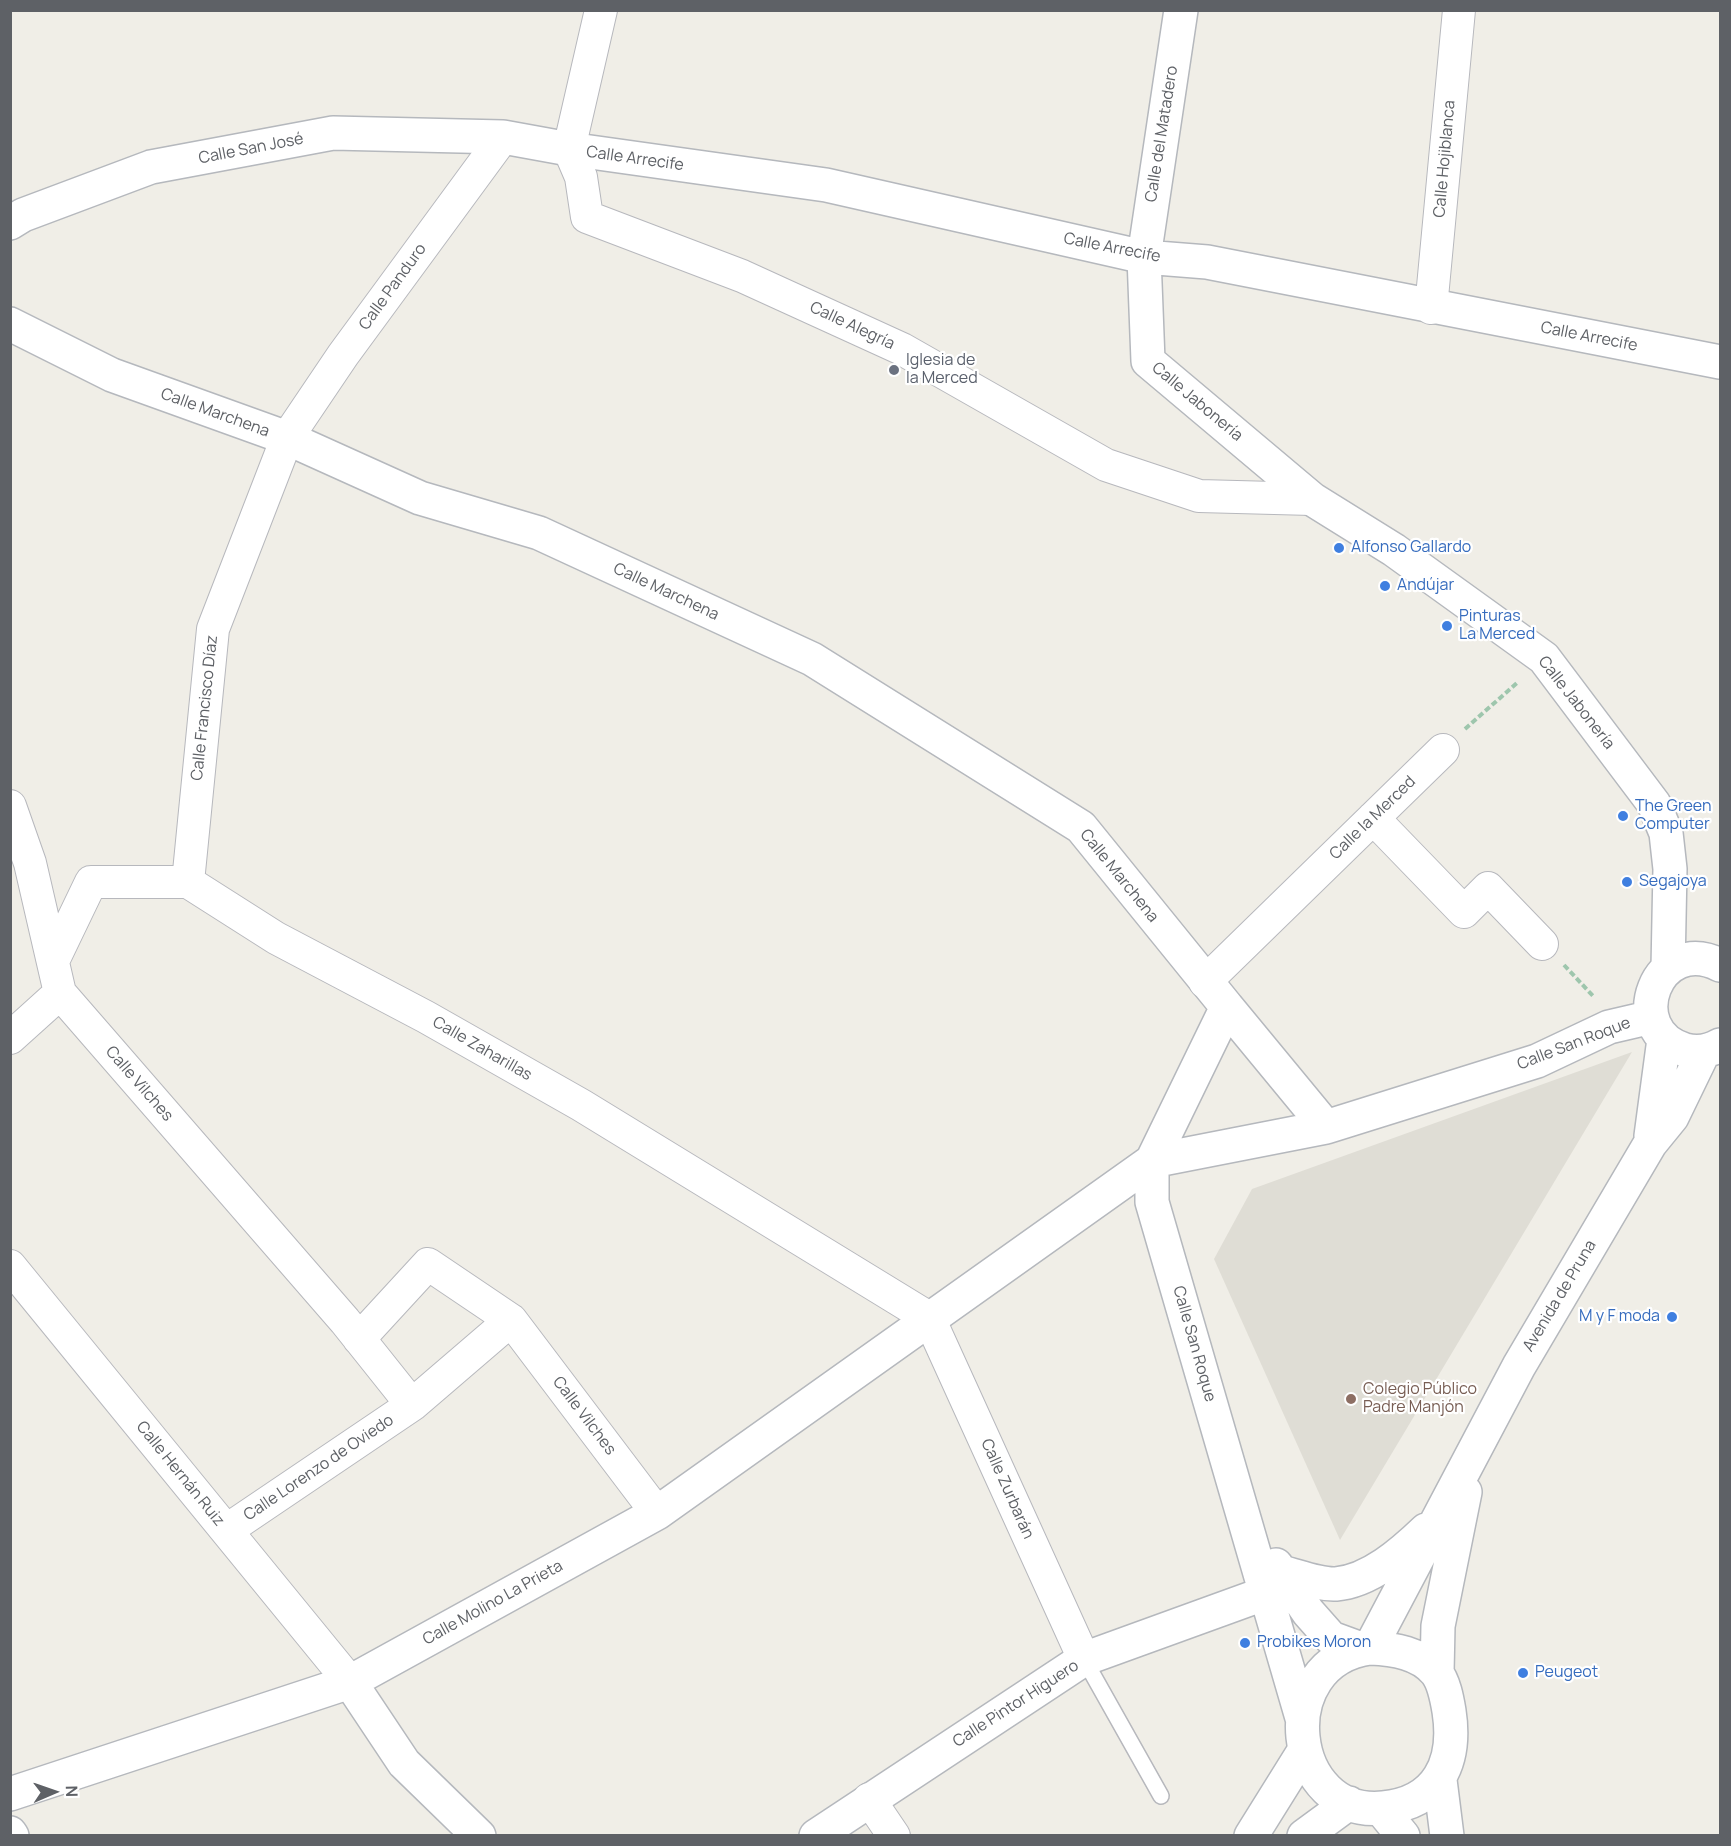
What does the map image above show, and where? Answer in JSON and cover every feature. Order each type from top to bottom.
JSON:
[{"type":"street","points":[[569,149],[601,10]]},
{"type":"street","name":"Calle del Matadero","points":[[1144,256],[1181,10]]},
{"type":"street","name":"Calle Hojiblanca","points":[[1431,308],[1459,10]]},
{"type":"street","name":"Calle San José","points":[[10,223],[23,215],[151,167],[333,133],[503,137]]},
{"type":"street","name":"Calle Arrecife","points":[[503,137],[569,149],[826,185],[1144,256],[1207,262],[1431,308],[1720,362]]},
{"type":"street","name":"Calle Panduro","points":[[287,438],[343,355],[503,137]]},
{"type":"street","name":"Calle Alegría","points":[[569,149],[581,177],[587,217],[742,276],[902,350],[1106,465],[1199,496],[1312,499]]},
{"type":"street","name":"Calle Jabonería","points":[[1144,256],[1148,361],[1312,499],[1394,550],[1544,658],[1654,804],[1666,832],[1671,869],[1668,968]]},
{"type":"street","name":"Calle Marchena","points":[[10,324],[112,375],[287,438],[420,498],[539,533],[812,659],[1081,827],[1205,982],[1326,1127]]},
{"type":"street","name":"Calle Francisco Díaz","points":[[188,882],[213,629],[287,438]]},
{"type":"street","name":"Calle la Merced","points":[[1205,982],[1443,750]]},
{"type":"street","name":"Calle Vilches","points":[[10,806],[30,863],[60,993],[352,1330],[412,1405]]},
{"type":"street","points":[[1373,818],[1464,912],[1488,888],[1542,944]]},
{"type":"street","points":[[53,962],[91,882],[188,882]]},
{"type":"street","name":"Calle Zaharillas","points":[[188,882],[276,939],[426,1017],[581,1105],[929,1318]]},
{"type":"street","points":[[1668,968],[1693,958],[1716,958]]},
{"type":"street","name":"Avenida de Pruna","points":[[1650,1144],[1658,1028],[1652,990],[1658,978],[1668,968]]},
{"type":"street","points":[[10,1038],[60,993]]},
{"type":"street","points":[[929,1318],[1152,1161],[1227,1007]]},
{"type":"street","name":"Calle San Roque","points":[[1302,1718],[1274,1582],[1247,1525],[1152,1202],[1152,1161],[1326,1127],[1537,1061],[1610,1027],[1658,1028]]},
{"type":"street","points":[[1658,1028],[1676,1047],[1712,1048]]},
{"type":"street","name":"Avenida de Pruna","points":[[1366,1648],[1439,1518],[1519,1366],[1650,1144],[1672,1117],[1712,1048]]},
{"type":"street","name":"Calle Vilches","points":[[352,1330],[428,1264],[511,1320],[657,1513]]},
{"type":"street","name":"Calle Hernán Ruiz","points":[[10,1266],[350,1682]]},
{"type":"street","name":"Calle Molino La Prieta","points":[[10,1794],[350,1682],[657,1513],[929,1318]]},
{"type":"street","name":"Calle Zurbarán","points":[[929,1318],[1084,1659]]},
{"type":"street","name":"Calle Lorenzo de Oviedo","points":[[226,1530],[412,1405],[511,1320]]},
{"type":"street","name":"Avenida de Pruna","points":[[1437,1673],[1438,1626],[1473,1450]]},
{"type":"street","points":[[1274,1582],[1334,1584],[1362,1578],[1409,1547],[1439,1518]]},
{"type":"street","name":"Calle San Roque","points":[[1274,1582],[1308,1612],[1331,1638],[1366,1648]]},
{"type":"street","name":"Calle Pintor Higuero","points":[[816,1836],[1084,1659],[1274,1582]]},
{"type":"street","points":[[1366,1648],[1395,1649],[1418,1658],[1437,1673],[1446,1695],[1450,1720],[1450,1755],[1440,1780],[1423,1795],[1403,1805],[1381,1809],[1349,1803],[1327,1790],[1313,1772],[1304,1751],[1302,1718],[1307,1694],[1318,1675],[1337,1658],[1366,1648]]},
{"type":"street","points":[[350,1682],[404,1763],[479,1836]]},
{"type":"street","points":[[1251,1836],[1304,1751]]},
{"type":"street","points":[[1440,1780],[1448,1836]]},
{"type":"street","points":[[869,1799],[894,1836]]},
{"type":"street","points":[[1304,1836],[1349,1803]]},
{"type":"street","points":[[1381,1809],[1403,1836]]},
{"type":"lane","points":[[1084,1659],[1161,1796]]},
{"type":"path","points":[[1443,750],[1544,658]]},
{"type":"path","points":[[1542,944],[1590,991],[1610,1027]]},
{"type":"shaded area","name":"Colegio Público Padre Manjón","points":[[1632,1052],[1340,1540],[1214,1259],[1252,1189]]},
{"type":"place","name":"Iglesia de la Merced","points":[[894,370]]},
{"type":"place","name":"Alfonso Gallardo","points":[[1339,548]]},
{"type":"place","name":"Andújar","points":[[1385,586]]},
{"type":"place","name":"Pinturas La Merced","points":[[1447,626]]},
{"type":"place","name":"The Green Computer","points":[[1623,816]]},
{"type":"place","name":"Segajoya","points":[[1627,882]]},
{"type":"place","name":"M y F moda","points":[[1672,1317]]},
{"type":"place","name":"Colegio Público Padre Manjón","points":[[1351,1399]]},
{"type":"place","name":"Probikes Moron","points":[[1245,1643]]},
{"type":"place","name":"Peugeot","points":[[1523,1673]]}]
